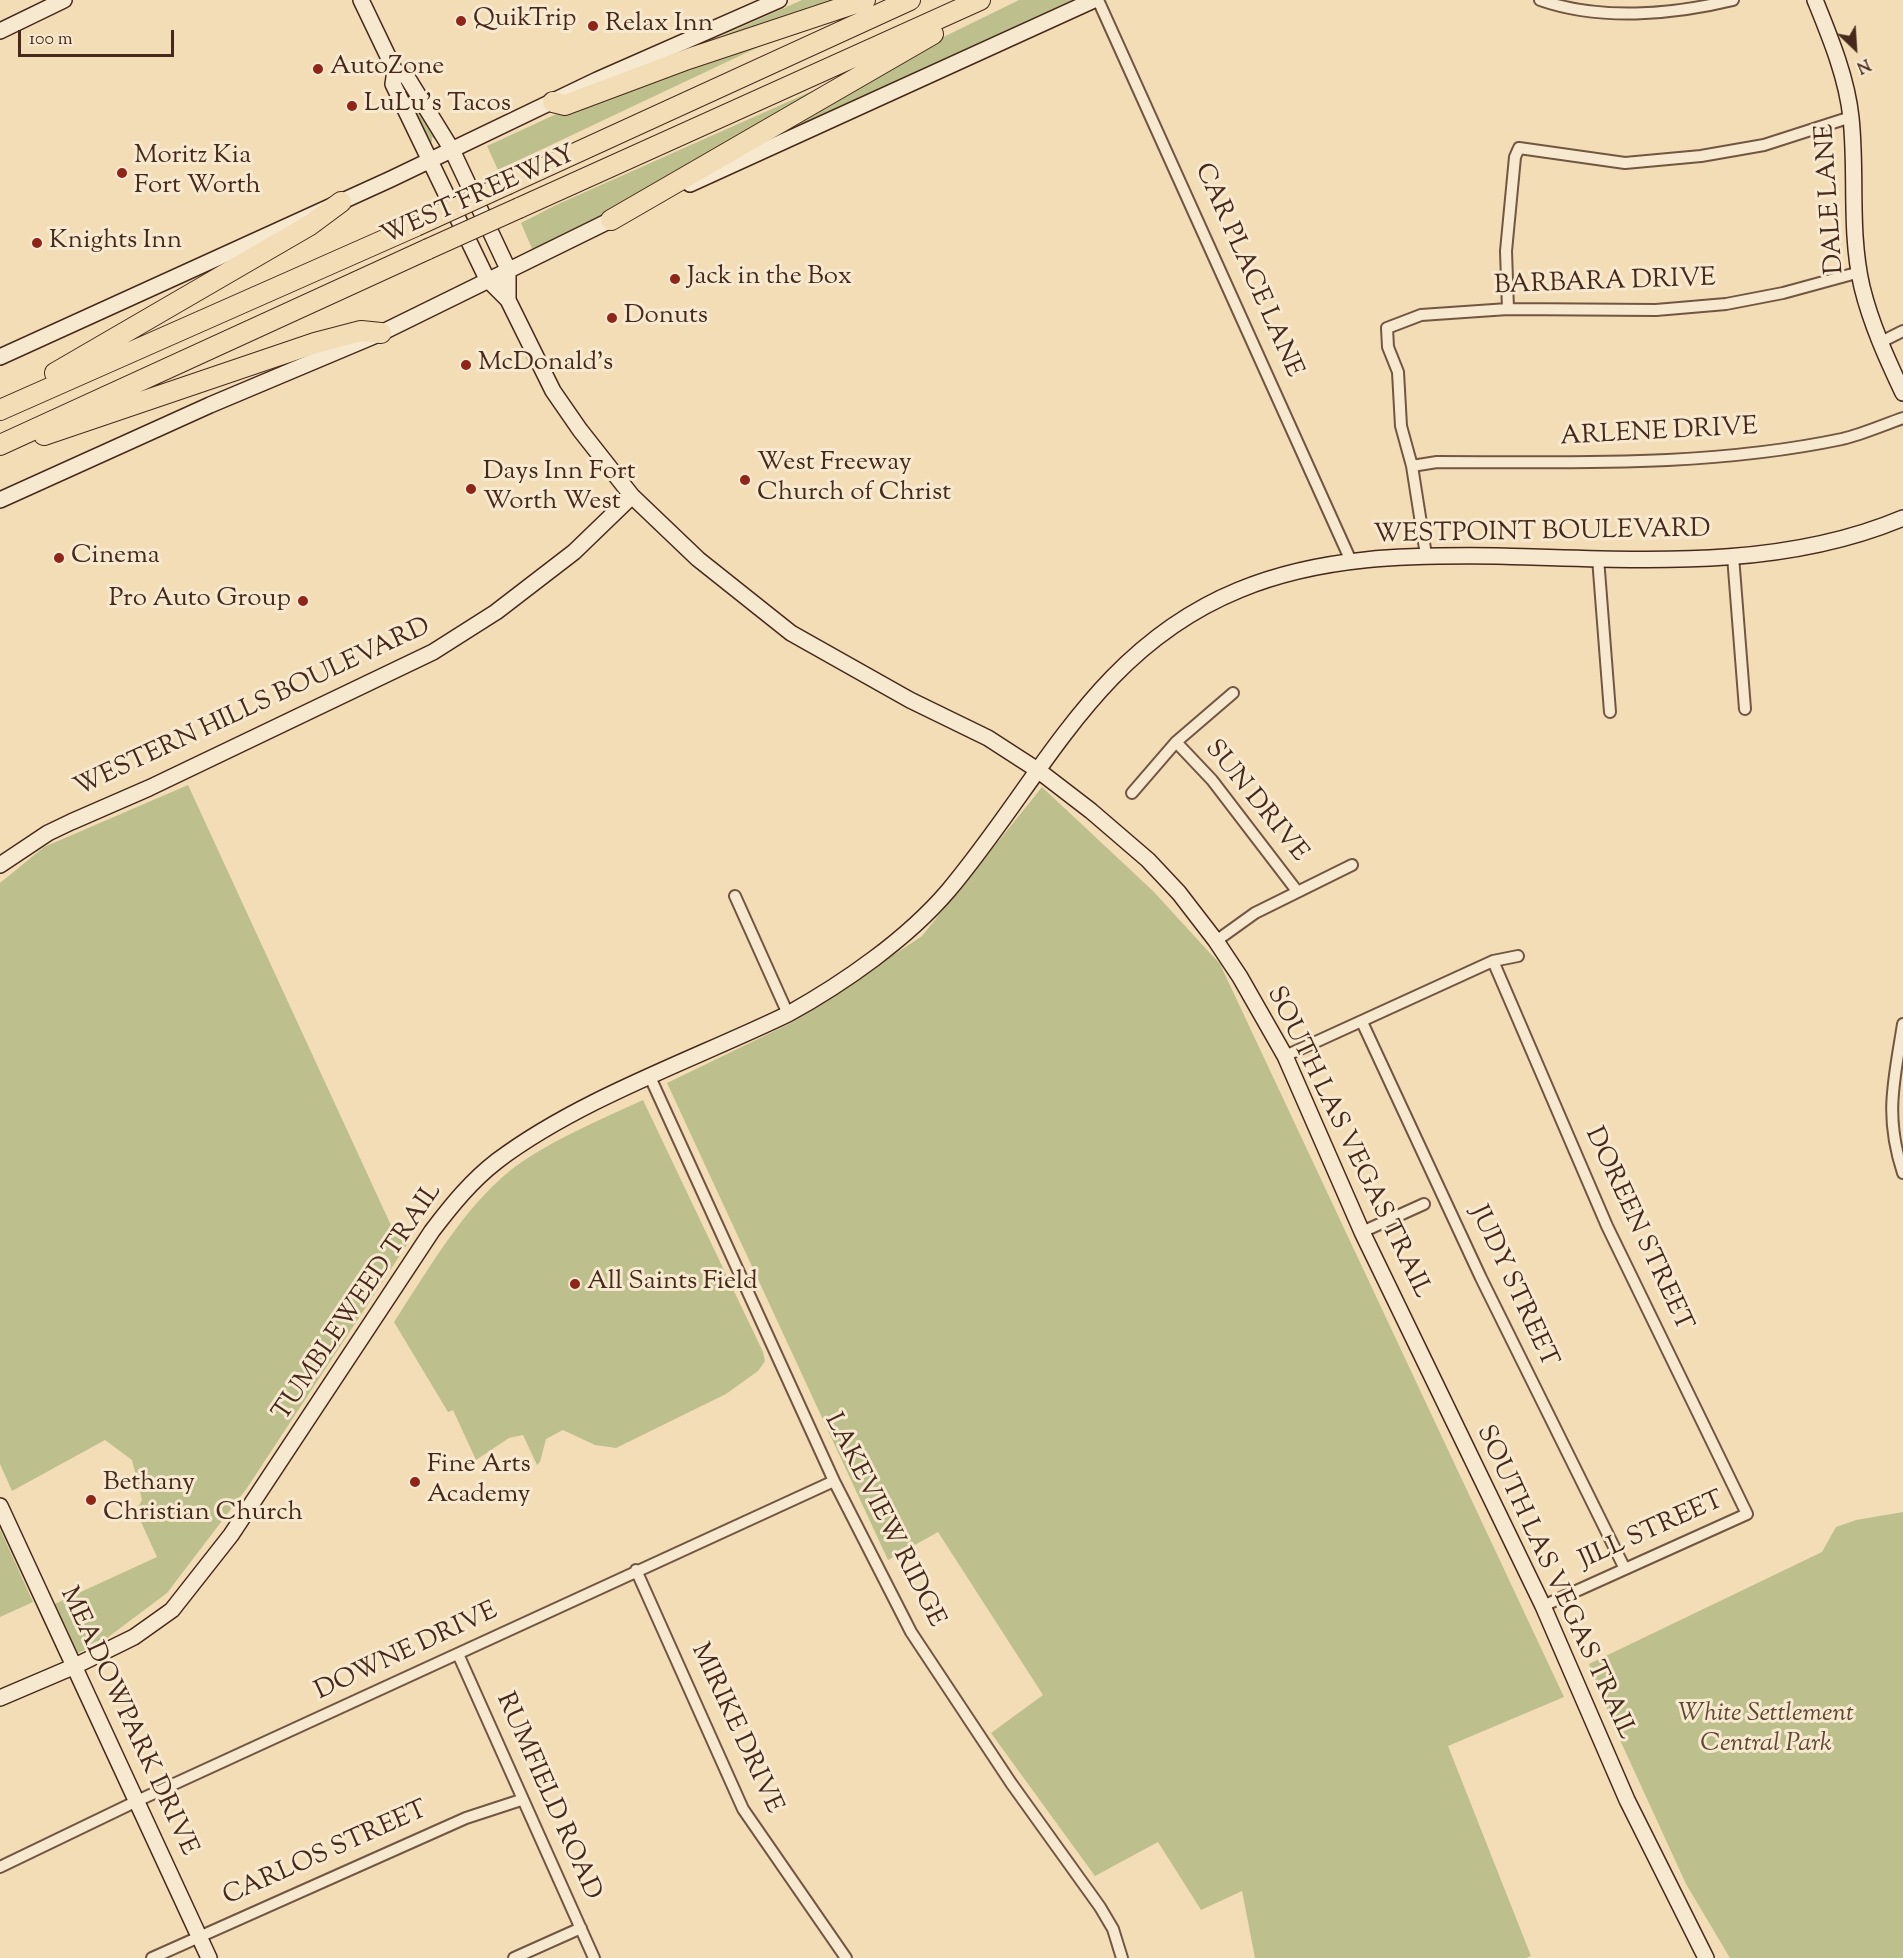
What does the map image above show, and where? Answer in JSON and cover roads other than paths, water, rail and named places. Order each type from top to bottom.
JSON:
[{"type":"highway","points":[[553,102],[566,105],[688,59],[865,0]]},
{"type":"highway","name":"WEST FREEWAY","points":[[0,409],[416,226],[910,0]]},
{"type":"highway","name":"WEST FREEWAY","points":[[3,443],[980,0]]},
{"type":"highway","points":[[611,220],[970,15],[986,0]]},
{"type":"highway","points":[[0,409],[22,390],[310,225],[341,201]]},
{"type":"highway","points":[[3,443],[56,432],[315,343],[361,331],[381,333]]},
{"type":"main road","points":[[0,31],[64,0]]},
{"type":"main road","points":[[361,0],[395,71],[407,77],[452,150],[508,270]]},
{"type":"main road","name":"WEST FREEWAY","points":[[0,357],[779,0]]},
{"type":"main road","points":[[0,500],[210,405],[381,333],[611,220],[1096,0]]},
{"type":"main road","name":"DALE LANE","points":[[1815,0],[1837,56],[1851,117],[1854,222],[1860,272],[1881,342],[1903,393]]},
{"type":"main road","name":"SOUTH LAS VEGAS TRAIL","points":[[395,71],[393,84],[487,279],[508,300],[553,391],[597,453],[632,496],[698,559],[791,633],[910,700],[988,738],[1039,771],[1091,811],[1148,860],[1179,893],[1216,941],[1285,1056],[1362,1232],[1543,1606],[1627,1800],[1700,1956]]},
{"type":"main road","name":"SOUTH LAS VEGAS TRAIL","points":[[508,270],[508,300]]},
{"type":"main road","name":"WESTERN HILLS BOULEVARD","points":[[0,865],[56,829],[149,788],[433,652],[496,612],[574,552],[632,496]]},
{"type":"main road","name":"WESTPOINT BOULEVARD","points":[[1039,771],[1093,697],[1112,675],[1146,644],[1175,622],[1205,605],[1265,580],[1297,570],[1351,561],[1426,555],[1665,560],[1767,554],[1820,545],[1903,518]]},
{"type":"main road","name":"TUMBLEWEED TRAIL","points":[[0,1698],[75,1666],[144,1630],[172,1610],[231,1535],[432,1231],[458,1197],[497,1161],[538,1134],[599,1100],[788,1014],[818,998],[862,967],[946,894],[1039,771]]},
{"type":"main road","name":"MEADOWPARK DRIVE","points":[[0,1506],[209,1958]]},
{"type":"street","name":"CAR PLACE LANE","points":[[1096,0],[1171,155],[1351,561]]},
{"type":"street","points":[[1540,0],[1560,7],[1606,13],[1664,11],[1733,0]]},
{"type":"street","points":[[1508,309],[1506,251],[1515,157],[1518,148],[1625,163],[1701,156],[1764,145],[1851,117]]},
{"type":"street","name":"BARBARA DRIVE","points":[[1412,466],[1401,426],[1398,372],[1388,347],[1387,327],[1421,315],[1508,309],[1656,310],[1726,304],[1783,293],[1860,272]]},
{"type":"street","points":[[1881,342],[1903,331]]},
{"type":"street","name":"ARLENE DRIVE","points":[[1412,466],[1437,462],[1637,462],[1741,456],[1844,439],[1903,418]]},
{"type":"street","points":[[1412,466],[1426,555]]},
{"type":"street","points":[[1733,556],[1745,709]]},
{"type":"street","points":[[1598,558],[1610,712]]},
{"type":"street","points":[[1132,794],[1176,742],[1233,693]]},
{"type":"street","name":"SUN DRIVE","points":[[1176,742],[1212,780],[1297,891]]},
{"type":"street","points":[[1216,941],[1254,913],[1352,865]]},
{"type":"street","points":[[735,896],[788,1014]]},
{"type":"street","points":[[1285,1056],[1493,961],[1518,956]]},
{"type":"street","name":"DOREEN STREET","points":[[1493,961],[1607,1226],[1748,1514]]},
{"type":"street","name":"JUDY STREET","points":[[1362,1022],[1481,1278],[1625,1569]]},
{"type":"street","points":[[1903,1024],[1890,1102],[1898,1119],[1894,1145],[1903,1173]]},
{"type":"street","name":"LAKEVIEW RIDGE","points":[[650,1077],[834,1482],[911,1632],[1011,1783],[1100,1907],[1113,1929],[1122,1958]]},
{"type":"street","points":[[1362,1232],[1424,1204]]},
{"type":"street","name":"DOWNE DRIVE","points":[[0,1867],[137,1801],[636,1570],[834,1482]]},
{"type":"street","name":"JILL STREET","points":[[1543,1606],[1748,1514]]},
{"type":"street","name":"MIRIKE DRIVE","points":[[636,1570],[743,1809],[846,1958]]},
{"type":"street","name":"RUMFIELD ROAD","points":[[458,1654],[521,1800],[594,1958]]},
{"type":"street","name":"CARLOS STREET","points":[[152,1958],[465,1818],[521,1800]]},
{"type":"street","points":[[514,1958],[581,1928]]},
{"type":"place","name":"QuikTrip","points":[[461,21]]},
{"type":"place","name":"Relax Inn","points":[[593,26]]},
{"type":"place","name":"AutoZone","points":[[318,69]]},
{"type":"place","name":"LuLu's Tacos","points":[[352,106]]},
{"type":"place","name":"Moritz Kia Fort Worth","points":[[122,173]]},
{"type":"place","name":"Knights Inn","points":[[37,243]]},
{"type":"place","name":"Jack in the Box","points":[[675,279]]},
{"type":"place","name":"Donuts","points":[[612,318]]},
{"type":"place","name":"McDonald's","points":[[466,365]]},
{"type":"place","name":"West Freeway Church of Christ","points":[[745,480]]},
{"type":"place","name":"Days Inn Fort Worth West","points":[[471,489]]},
{"type":"place","name":"Cinema","points":[[59,558]]},
{"type":"place","name":"Pro Auto Group","points":[[303,601]]},
{"type":"place","name":"All Saints Field","points":[[575,1284]]},
{"type":"place","name":"Fine Arts Academy","points":[[415,1482]]},
{"type":"place","name":"Bethany Christian Church","points":[[91,1500]]},
{"type":"park label","name":"White Settlement Central Park","points":[[1766,1731]]}]
